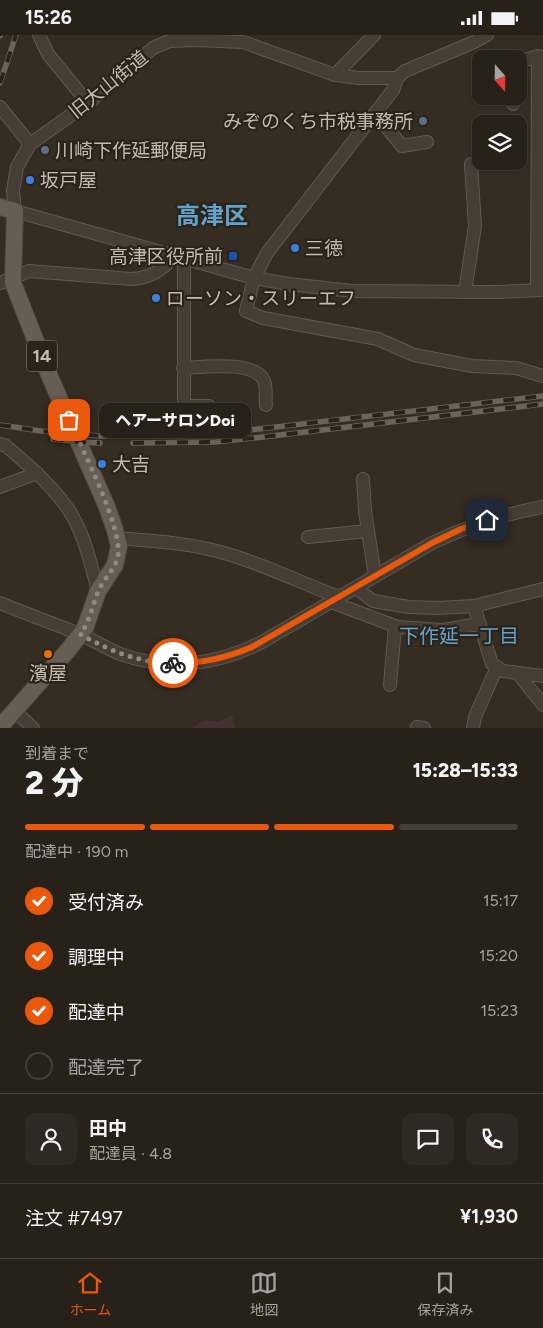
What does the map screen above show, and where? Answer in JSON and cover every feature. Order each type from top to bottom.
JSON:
[{"type":"main road","name":"14","points":[[0,727],[85,628],[98,591],[115,565],[118,553],[117,537],[107,507],[50,377],[16,291],[6,281],[15,259],[8,209]]},
{"type":"street","points":[[39,35],[48,54],[88,103]]},
{"type":"street","points":[[335,75],[374,35]]},
{"type":"street","points":[[487,35],[405,71],[397,78],[393,90],[267,253],[254,278],[246,311],[263,318],[378,339],[414,355],[472,366],[516,368],[543,376]]},
{"type":"street","name":"旧大山街道","points":[[8,209],[17,167],[30,144],[88,103],[154,47],[169,41],[196,37],[243,39],[335,75],[359,78],[397,78]]},
{"type":"street","points":[[8,209],[254,278],[288,284],[352,291],[465,292],[540,290],[541,67],[538,55],[528,59]]},
{"type":"street","points":[[0,107],[30,144]]},
{"type":"street","points":[[375,113],[402,147],[427,142]]},
{"type":"street","points":[[465,292],[475,226],[471,164]]},
{"type":"street","points":[[6,281],[29,271],[131,279],[142,278],[164,268],[180,257]]},
{"type":"street","points":[[180,257],[184,407],[209,406]]},
{"type":"street","points":[[183,368],[244,368],[258,373],[265,382],[266,405]]},
{"type":"street","points":[[0,444],[6,446],[37,473],[64,502],[75,520],[89,556],[98,591]]},
{"type":"street","points":[[0,487],[37,473]]},
{"type":"street","points":[[362,479],[375,576]]},
{"type":"street","points":[[0,603],[80,634],[102,647],[143,660],[168,663],[206,662],[230,656],[252,647],[432,543],[461,529],[487,520],[543,507]]},
{"type":"street","points":[[308,537],[368,531]]},
{"type":"street","points":[[117,537],[178,544],[224,552],[252,561],[395,627],[443,630],[479,624]]},
{"type":"street","points":[[356,587],[373,601],[409,607],[438,608],[474,606],[543,589]]},
{"type":"street","points":[[474,606],[492,664],[503,671],[520,675],[543,676]]},
{"type":"street","points":[[390,685],[395,627]]},
{"type":"street","points":[[473,728],[475,717],[496,667]]},
{"type":"street","points":[[520,675],[543,705]]},
{"type":"street","points":[[15,711],[33,728]]},
{"type":"shaded area","points":[[232,715],[236,728],[186,728],[194,727],[205,720],[218,722]]},
{"type":"railway","points":[[0,83],[16,35]]},
{"type":"railway","points":[[0,425],[41,431],[101,436],[215,434],[543,396]]},
{"type":"railway","points":[[133,443],[215,442],[543,404]]},
{"type":"railway","points":[[53,439],[100,443]]},
{"type":"way so far","points":[[69,420],[113,522],[119,546],[115,565],[98,591],[85,628],[80,634],[102,647],[131,657],[173,663]]},
{"type":"place","name":"みぞのくち市税事務所","points":[[423,121]]},
{"type":"place","name":"川崎下作延郵便局","points":[[45,150]]},
{"type":"place","name":"坂戸屋","points":[[30,180]]},
{"type":"place","name":"三徳","points":[[295,248]]},
{"type":"place","name":"高津区役所前","points":[[233,256]]},
{"type":"place","name":"ローソン・スリーエフ","points":[[156,298]]},
{"type":"place","name":"ヘアーサロンDoi","points":[[69,420]]},
{"type":"place","name":"大吉","points":[[102,464]]},
{"type":"place","name":"濱屋","points":[[48,654]]},
{"type":"district","name":"高津区","points":[[212,216]]},
{"type":"district","name":"下作延一丁目","points":[[459,636]]},
{"type":"route","points":[[173,663],[206,662],[230,656],[252,647],[432,543],[461,529],[487,520]]}]
